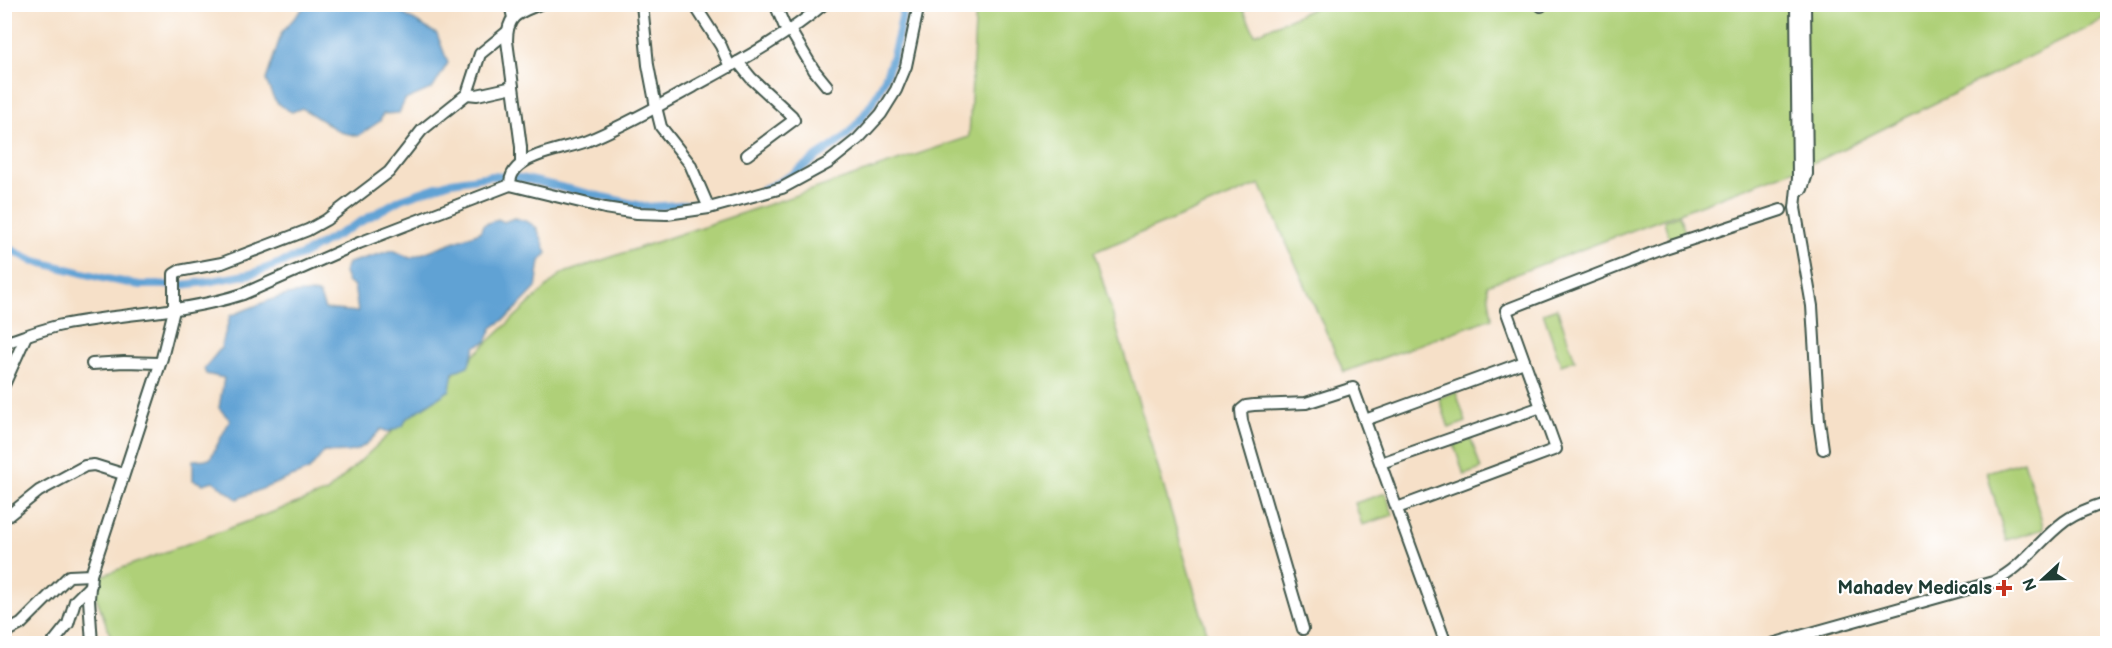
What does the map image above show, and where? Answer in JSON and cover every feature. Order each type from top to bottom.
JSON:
[{"type":"street","points":[[510,4],[513,18]]},
{"type":"street","points":[[92,644],[89,599],[91,580],[160,363],[174,310],[174,276],[179,271],[222,263],[308,230],[326,220],[389,172],[422,130],[467,94],[480,54],[507,32],[513,18],[518,13],[540,4]]},
{"type":"street","points":[[642,4],[648,64],[662,127],[690,164],[707,204]]},
{"type":"street","points":[[694,4],[734,65],[751,78],[794,120],[747,155]]},
{"type":"street","points":[[775,4],[789,31],[827,86]]},
{"type":"street","points":[[521,162],[586,141],[656,108],[734,65],[789,31],[824,4]]},
{"type":"street","points":[[511,179],[604,208],[637,213],[667,214],[782,188],[828,163],[858,139],[881,114],[896,90],[906,66],[920,4]]},
{"type":"street","points":[[1796,4],[1798,178],[1795,208],[1812,306],[1819,421],[1823,449]]},
{"type":"street","points":[[1795,208],[1807,174],[1805,4]]},
{"type":"street","points":[[4,343],[61,325],[174,310],[243,294],[511,179],[521,162],[521,147],[507,32]]},
{"type":"street","points":[[467,94],[513,87]]},
{"type":"street","points":[[1397,508],[1556,449],[1506,310],[1665,248],[1780,210]]},
{"type":"street","points":[[4,385],[26,336]]},
{"type":"street","points":[[1365,420],[1524,362]]},
{"type":"street","points":[[92,364],[160,363]]},
{"type":"street","points":[[1303,629],[1242,421],[1241,410],[1246,406],[1254,405],[1306,403],[1353,388],[1446,644]]},
{"type":"street","points":[[1381,463],[1540,407]]},
{"type":"street","points":[[4,519],[39,491],[85,466],[94,465],[123,474]]},
{"type":"street","points":[[1772,644],[1993,582],[2018,567],[2064,522],[2083,510],[2108,502]]},
{"type":"street","points":[[4,633],[21,624],[69,576],[91,580]]},
{"type":"street","points":[[52,644],[69,621],[75,601],[91,580]]},
{"type":"green space","points":[[1323,4],[2107,5],[2107,18],[1822,159],[1487,285],[1492,318],[1344,372],[1260,184],[1094,252],[1210,643],[113,643],[90,580],[327,492],[561,274],[969,137],[976,5],[1241,5],[1255,34]]},
{"type":"green space","points":[[1679,215],[1686,235],[1670,241],[1664,221]]},
{"type":"green space","points":[[1557,308],[1575,360],[1561,365],[1543,313]]},
{"type":"green space","points":[[1456,392],[1466,422],[1449,428],[1439,398]]},
{"type":"green space","points":[[1471,439],[1481,469],[1464,475],[1454,445]]},
{"type":"green space","points":[[2024,461],[2044,529],[2006,540],[1987,472]]},
{"type":"green space","points":[[1386,493],[1393,515],[1362,525],[1355,503]]},
{"type":"water","points":[[306,5],[401,5],[399,10],[437,34],[448,63],[433,88],[405,100],[399,113],[383,114],[380,121],[358,136],[340,132],[302,108],[292,112],[281,106],[273,96],[266,80],[282,32]]},
{"type":"water","points":[[514,218],[529,222],[537,229],[547,253],[540,261],[536,288],[509,316],[492,328],[486,342],[476,346],[468,366],[453,372],[450,390],[406,419],[403,426],[388,432],[381,429],[363,447],[350,452],[324,452],[309,470],[237,499],[213,481],[203,484],[193,480],[193,460],[210,459],[230,420],[219,408],[224,378],[206,374],[204,369],[221,348],[230,316],[273,299],[307,293],[319,294],[325,309],[358,312],[354,286],[348,283],[344,273],[348,263],[393,250],[410,258],[480,232],[483,225],[498,219],[504,222]]},
{"type":"waterway","points":[[763,189],[790,176],[845,137],[858,123],[886,76],[897,41],[904,4]]},
{"type":"waterway","points":[[4,246],[31,260],[107,279],[140,285],[181,285],[251,274],[302,255],[401,199],[451,182],[491,176],[521,178],[646,207],[710,203]]},
{"type":"place","name":"Mahadev Medicals","points":[[2004,588]]}]
